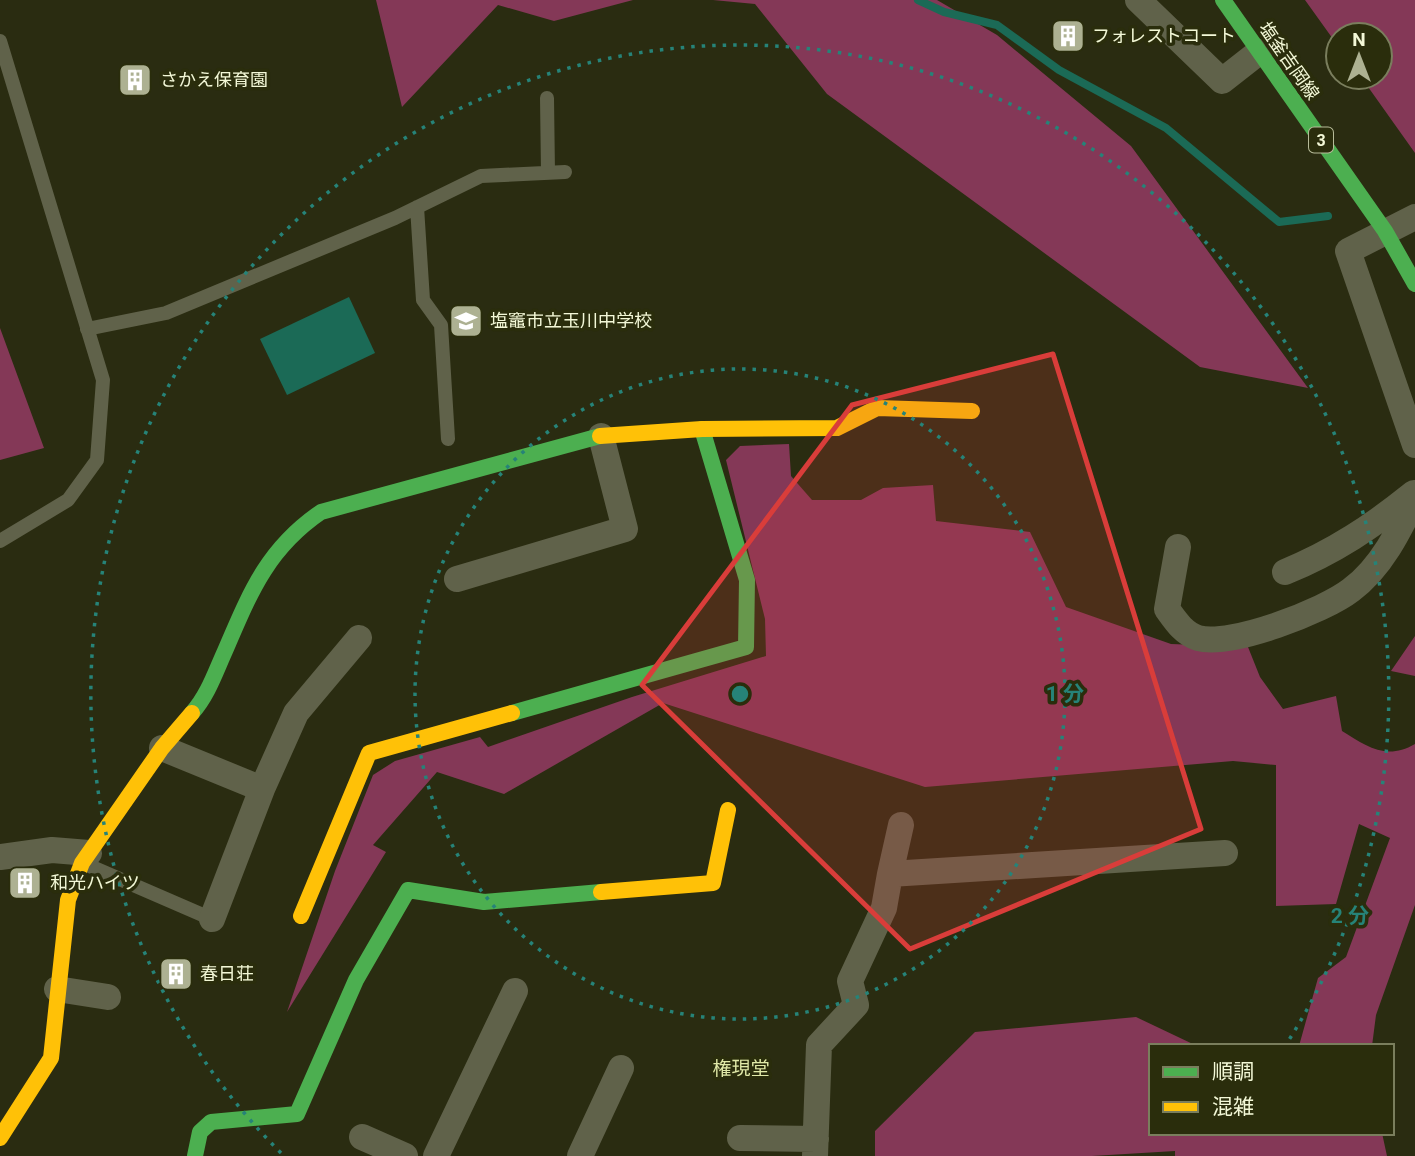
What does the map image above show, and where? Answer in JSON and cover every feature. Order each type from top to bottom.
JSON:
[{"type":"street","points":[[1138,0],[1222,81],[1259,52]]},
{"type":"street","name":"塩釜吉岡線","points":[[1223,0],[1385,231],[1415,284]]},
{"type":"street","points":[[1415,218],[1348,251],[1415,445]]},
{"type":"street","points":[[0,1138],[51,1058],[68,900],[85,858],[163,748],[204,699],[243,609],[274,552],[296,529],[321,512],[347,503],[601,436],[702,429],[837,428],[877,408],[972,411]]},
{"type":"street","points":[[301,916],[369,753],[746,647],[747,580],[702,429]]},
{"type":"street","points":[[457,579],[625,529],[601,436]]},
{"type":"street","points":[[1285,572],[1326,555],[1371,528],[1415,492]]},
{"type":"street","points":[[1178,547],[1167,609],[1182,629],[1199,638],[1244,635],[1314,612],[1352,590],[1397,535],[1415,498]]},
{"type":"street","points":[[212,919],[261,789],[296,713],[359,638]]},
{"type":"street","points":[[163,748],[261,789]]},
{"type":"street","points":[[195,1156],[197,1137],[202,1128],[211,1122],[297,1114],[356,980],[408,890],[484,902],[713,883],[729,810]]},
{"type":"street","points":[[740,1138],[816,1148],[819,1045],[856,1005],[850,981],[884,908],[901,825]]},
{"type":"street","points":[[0,856],[52,850],[85,858]]},
{"type":"street","points":[[890,874],[1225,853]]},
{"type":"street","points":[[57,989],[108,997]]},
{"type":"street","points":[[436,1156],[515,991]]},
{"type":"street","points":[[580,1156],[621,1068]]},
{"type":"street","points":[[362,1137],[405,1156]]},
{"type":"lane","points":[[0,41],[103,380],[97,460],[68,500],[0,541]]},
{"type":"lane","points":[[547,98],[548,173]]},
{"type":"lane","points":[[87,329],[166,313],[416,208],[481,176],[565,172]]},
{"type":"lane","points":[[416,208],[423,300],[441,325],[448,439]]},
{"type":"lane","points":[[85,858],[212,919]]},
{"type":"highlighted area","points":[[1053,354],[1201,829],[910,949],[642,685],[852,405]]},
{"type":"shaded area","points":[[376,0],[633,0],[554,21],[498,5],[402,107]]},
{"type":"shaded area","points":[[713,0],[937,0],[997,35],[1131,146],[1308,388],[1200,367],[827,94],[755,4]]},
{"type":"shaded area","points":[[1305,0],[1415,0],[1415,153],[1371,91],[1394,91],[1394,21],[1324,21],[1324,26]]},
{"type":"shaded area","points":[[0,328],[44,448],[0,460]]},
{"type":"shaded area","points":[[789,444],[791,476],[812,500],[861,500],[883,488],[933,485],[936,521],[1030,532],[1066,607],[1171,644],[1248,647],[1260,677],[1283,709],[1336,696],[1342,731],[1351,737],[1377,750],[1385,751],[1405,749],[1415,744],[1415,905],[1376,1015],[1372,1044],[1300,1044],[1318,978],[1346,957],[1390,838],[1359,824],[1336,904],[1276,906],[1276,765],[1233,761],[925,787],[663,703],[504,794],[437,772],[373,845],[386,852],[287,1012],[335,871],[373,775],[395,761],[480,737],[488,747],[632,697],[766,656],[765,619],[726,460],[740,446]]},
{"type":"shaded area","points":[[1415,636],[1415,676],[1391,671]]},
{"type":"shaded area","points":[[1136,1017],[1193,1044],[1149,1044],[1149,1135],[1382,1135],[1387,1156],[1175,1156],[1175,1151],[1092,1156],[875,1156],[875,1131],[975,1032]]},
{"type":"water","points":[[349,297],[375,353],[287,395],[260,339]]},
{"type":"waterway","points":[[918,0],[944,12],[997,25],[1059,70],[1166,128],[1279,222],[1328,216]]},
{"type":"traffic: fast","points":[[1223,0],[1385,231],[1415,284]]},
{"type":"traffic: fast","points":[[512,713],[746,647],[747,580],[702,429]]},
{"type":"traffic: fast","points":[[192,713],[211,684],[262,574],[287,541],[321,512],[600,436]]},
{"type":"traffic: fast","points":[[195,1156],[200,1132],[211,1122],[297,1114],[356,980],[408,890],[484,902],[601,892]]},
{"type":"traffic: slow","points":[[600,436],[702,429],[837,428],[877,408],[972,411]]},
{"type":"traffic: slow","points":[[0,1138],[51,1058],[68,900],[82,863],[162,748],[192,713]]},
{"type":"traffic: slow","points":[[301,916],[369,753],[512,713]]},
{"type":"traffic: slow","points":[[601,892],[713,883],[728,810]]},
{"type":"place","name":"フォレストコート","points":[[1068,36]]},
{"type":"place","name":"さかえ保育園","points":[[135,80]]},
{"type":"place","name":"塩竈市立玉川中学校","points":[[466,321]]},
{"type":"place","name":"和光ハイツ","points":[[25,883]]},
{"type":"place","name":"春日荘","points":[[176,974]]},
{"type":"district","name":"権現堂","points":[[741,1068]]}]
